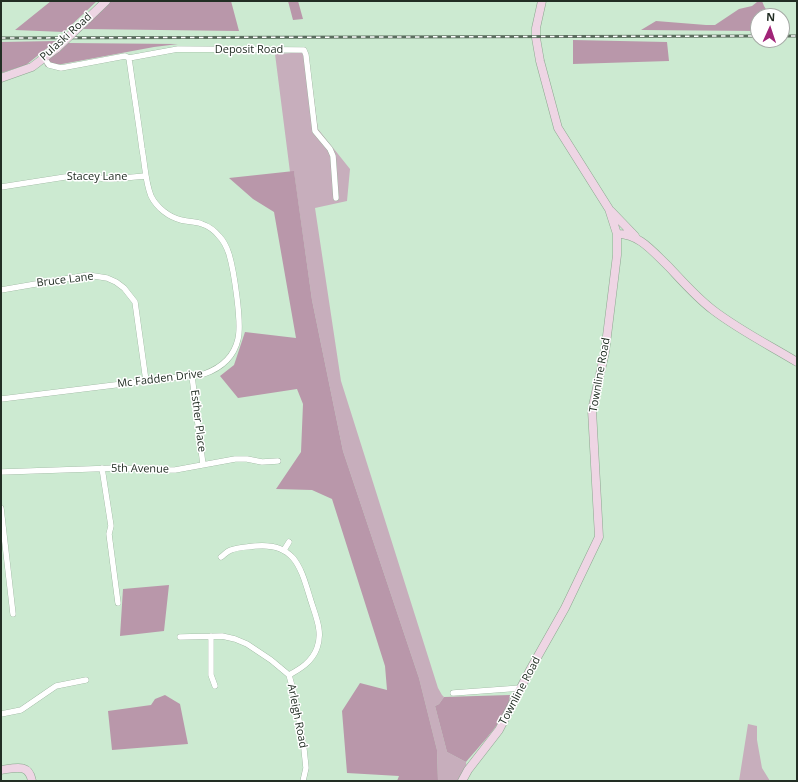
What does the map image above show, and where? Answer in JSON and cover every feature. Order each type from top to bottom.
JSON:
[{"type":"main road","name":"Pulaski Road","points":[[1,78],[32,67],[57,48],[106,1]]},
{"type":"main road","name":"Townline Road","points":[[462,781],[468,770],[499,730],[565,608],[599,537],[592,410],[606,348],[617,255],[617,234],[609,209],[558,128],[540,61],[536,38],[536,28],[542,1]]},
{"type":"main road","points":[[609,209],[637,238],[713,310],[797,362]]},
{"type":"main road","points":[[617,234],[628,234],[637,238]]},
{"type":"main road","points":[[1,770],[23,768],[28,770],[32,781]]},
{"type":"street","name":"Deposit Road","points":[[44,58],[49,65],[61,68],[125,56],[129,58],[178,49],[304,50],[306,55],[315,131],[330,148],[333,156],[336,198]]},
{"type":"street","name":"Mc Fadden Drive","points":[[1,399],[204,374],[215,370],[226,362],[238,339],[238,313],[229,254],[226,245],[211,229],[202,224],[177,219],[162,210],[152,198],[146,176],[129,58]]},
{"type":"street","name":"Stacey Lane","points":[[1,187],[78,176],[110,180],[146,176]]},
{"type":"street","name":"Bruce Lane","points":[[1,290],[88,275],[107,278],[116,282],[124,288],[135,302],[146,381]]},
{"type":"street","name":"Esther Place","points":[[192,376],[203,465]]},
{"type":"street","name":"5th Avenue","points":[[1,472],[102,468],[163,470],[235,459],[247,459],[262,462],[278,461]]},
{"type":"street","points":[[102,468],[111,526],[109,534],[118,603]]},
{"type":"street","points":[[1,508],[14,614]]},
{"type":"street","points":[[284,550],[289,542]]},
{"type":"street","points":[[221,557],[230,550],[262,545],[284,550],[298,565],[303,574],[319,626],[317,648],[313,656],[300,669],[289,675]]},
{"type":"street","points":[[211,636],[210,676],[215,686]]},
{"type":"street","name":"Arleigh Road","points":[[180,637],[228,637],[247,644],[271,660],[289,675],[295,697],[304,750],[306,768],[303,781]]},
{"type":"street","points":[[1,714],[21,710],[56,686],[86,680]]},
{"type":"street","points":[[453,693],[521,688]]},
{"type":"shaded area","points":[[51,1],[97,1],[64,32],[15,30]]},
{"type":"shaded area","points":[[110,1],[231,1],[239,31],[83,29]]},
{"type":"shaded area","points":[[288,1],[298,1],[303,19],[293,20]]},
{"type":"shaded area","points":[[755,1],[762,1],[765,8],[750,8],[750,31],[641,30],[656,21],[715,25],[739,9],[752,6],[757,2]]},
{"type":"shaded area","points":[[573,40],[667,42],[669,61],[573,64]]},
{"type":"shaded area","points":[[56,41],[26,65],[1,73],[1,42]]},
{"type":"shaded area","points":[[67,43],[178,44],[46,67],[44,63]]},
{"type":"shaded area","points":[[308,52],[318,129],[350,169],[347,201],[315,208],[341,381],[438,688],[444,697],[439,704],[435,706],[447,752],[466,762],[468,781],[438,781],[437,750],[419,678],[343,451],[312,300],[294,172],[290,172],[275,54]]},
{"type":"shaded area","points":[[294,171],[312,300],[343,451],[419,678],[437,750],[438,781],[397,781],[399,776],[347,773],[342,711],[360,683],[387,690],[385,666],[332,499],[312,490],[276,489],[301,452],[303,404],[297,389],[238,398],[220,376],[234,365],[245,332],[296,338],[274,212],[253,199],[229,178]]},
{"type":"shaded area","points":[[169,585],[164,631],[120,636],[123,589]]},
{"type":"shaded area","points":[[165,695],[180,704],[188,744],[112,750],[108,711],[151,705],[155,699]]},
{"type":"shaded area","points":[[510,695],[505,712],[486,739],[466,762],[447,752],[435,706],[439,704],[444,697]]},
{"type":"shaded area","points":[[748,724],[757,726],[757,740],[762,768],[770,781],[739,781]]},
{"type":"railway","points":[[1,38],[750,36]]},
{"type":"railway","points":[[790,36],[797,36]]}]
